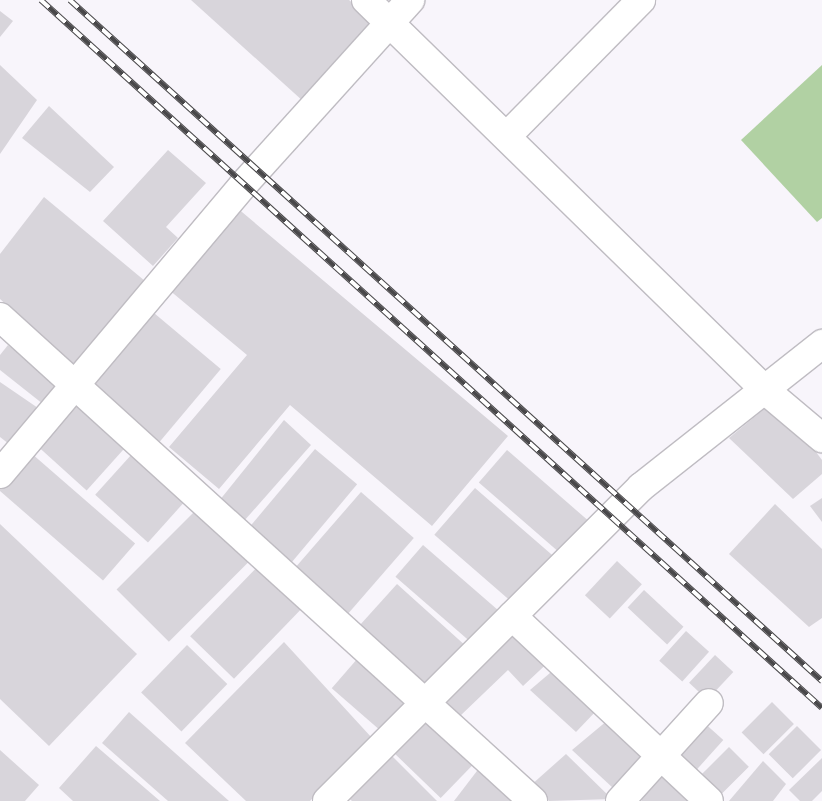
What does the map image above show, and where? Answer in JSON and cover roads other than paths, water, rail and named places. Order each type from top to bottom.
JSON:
[{"type":"street","points":[[366,0],[765,390],[822,438]]},
{"type":"street","points":[[0,474],[244,184],[410,0]]},
{"type":"street","points":[[507,136],[641,0]]},
{"type":"street","points":[[0,317],[533,801]]},
{"type":"street","points":[[326,801],[640,487],[822,344]]},
{"type":"street","points":[[512,616],[709,801]]},
{"type":"street","points":[[620,801],[709,703]]},
{"type":"railway","points":[[41,0],[822,708]]},
{"type":"railway","points":[[70,0],[822,681]]}]
